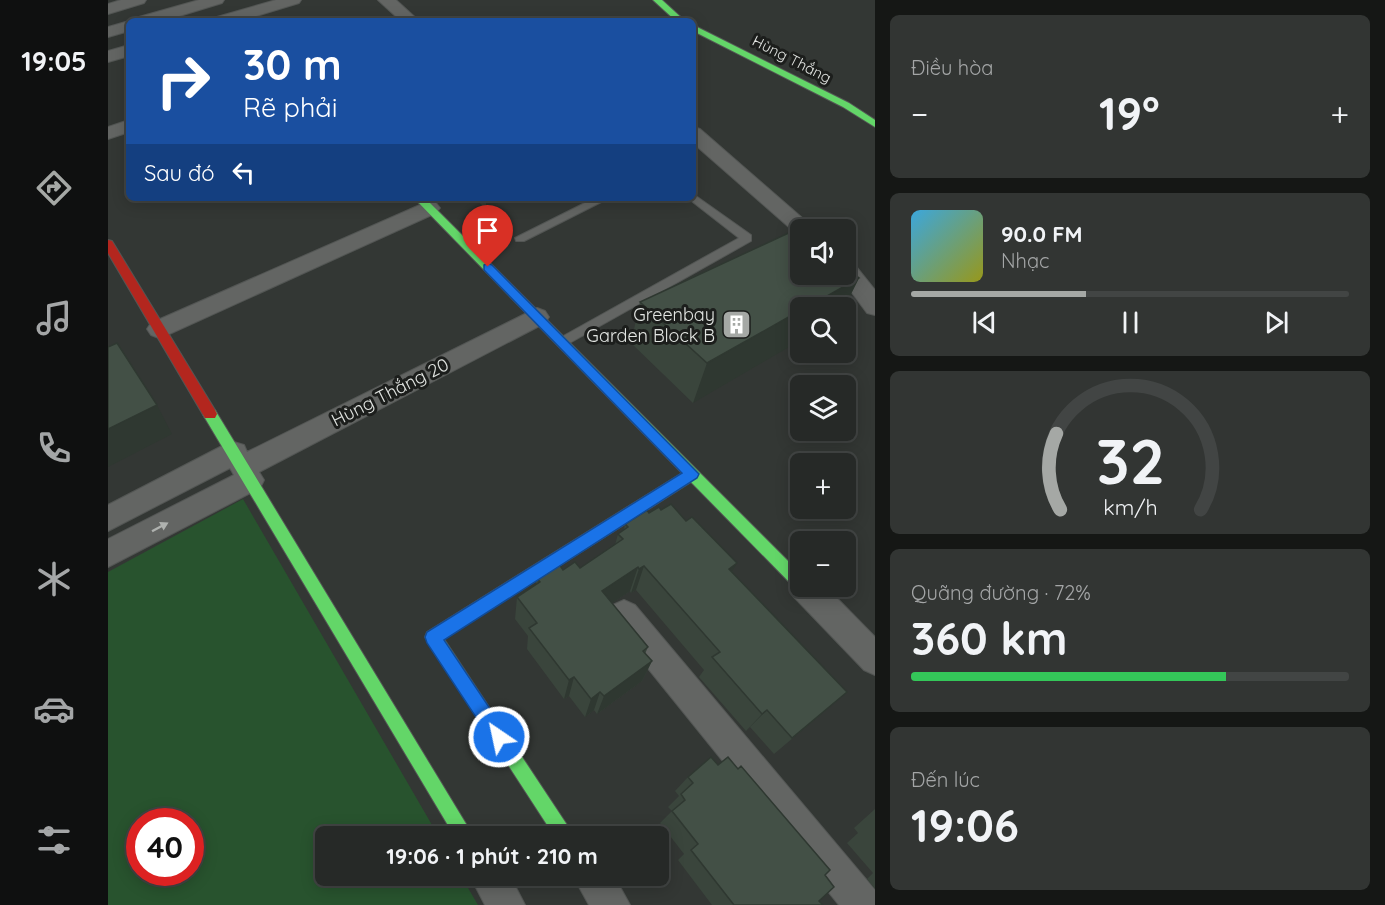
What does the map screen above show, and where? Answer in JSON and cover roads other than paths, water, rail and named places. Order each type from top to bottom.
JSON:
[{"type":"street","points":[[108,9],[138,0]]},
{"type":"street","points":[[154,18],[216,0]]},
{"type":"street","points":[[224,0],[235,18]]},
{"type":"street","points":[[239,18],[293,0]]},
{"type":"street","points":[[386,0],[407,18]]},
{"type":"street","points":[[657,0],[678,18]]},
{"type":"street","points":[[108,32],[126,27]]},
{"type":"street","name":"Hùng Thắng","points":[[696,30],[846,105],[875,124]]},
{"type":"street","points":[[108,57],[126,51]]},
{"type":"street","points":[[108,133],[126,127]]},
{"type":"street","points":[[696,137],[793,219]]},
{"type":"street","points":[[159,329],[424,203],[790,573]]},
{"type":"street","points":[[108,244],[458,826]]},
{"type":"street","points":[[856,282],[875,307]]},
{"type":"street","name":"Hùng Thắng 20","points":[[108,519],[242,467],[537,317]]},
{"type":"street","points":[[108,555],[242,467]]},
{"type":"street","points":[[559,826],[433,637],[692,474]]},
{"type":"street","points":[[814,597],[875,658]]},
{"type":"street","points":[[624,615],[863,905]]},
{"type":"street","points":[[495,886],[506,905]]},
{"type":"street","points":[[599,886],[611,905]]},
{"type":"lane","points":[[562,342],[747,238],[696,199]]},
{"type":"lane","points":[[520,238],[597,201]]},
{"type":"place","name":"Greenbay Garden Block B","points":[[736,324]]}]
